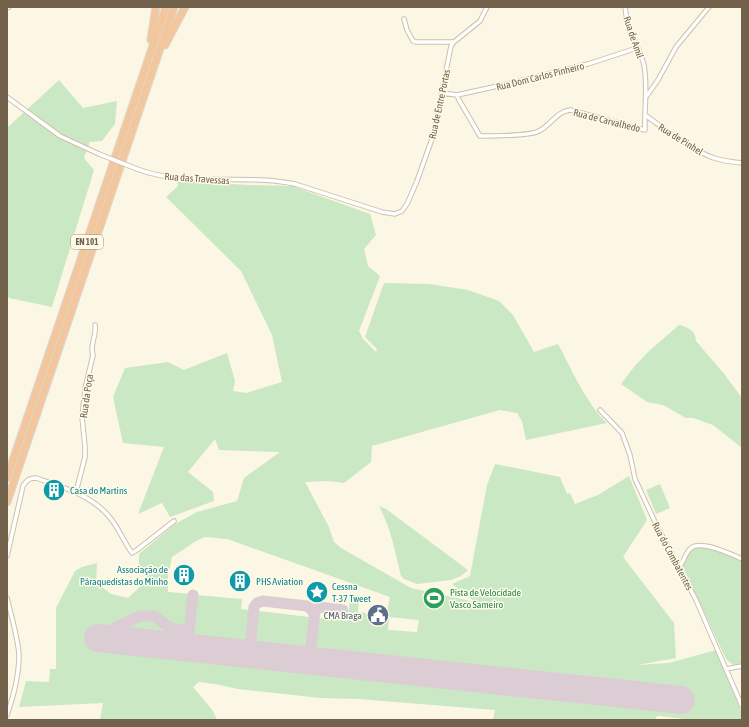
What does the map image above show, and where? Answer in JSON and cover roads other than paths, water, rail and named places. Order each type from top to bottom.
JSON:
[{"type":"highway","points":[[128,120],[129,108],[153,34],[156,7]]},
{"type":"highway","name":"EN 101","points":[[7,478],[166,7]]},
{"type":"highway","name":"EN 101","points":[[7,502],[174,7]]},
{"type":"highway","points":[[138,112],[144,103],[166,42],[185,7]]},
{"type":"street","points":[[404,19],[407,30],[413,41],[454,42],[480,21],[487,7]]},
{"type":"street","name":"Rua de Amil","points":[[625,7],[630,30],[641,54],[644,67],[646,97],[644,116],[645,130]]},
{"type":"street","points":[[646,97],[658,80],[676,47],[709,7]]},
{"type":"street","name":"Rua de Entre Portas","points":[[402,211],[417,181],[433,136],[449,53],[454,42]]},
{"type":"street","name":"Rua Dom Carlos Pinheiro","points":[[442,93],[457,95],[506,84],[588,64],[637,48]]},
{"type":"street","name":"Rua de Carvalhedo","points":[[457,95],[480,136],[513,135],[538,131],[559,114],[570,110],[645,130]]},
{"type":"street","name":"Rua das Travessas","points":[[7,98],[60,136],[99,154],[162,176],[204,179],[282,181],[382,212],[395,214],[402,211]]},
{"type":"street","name":"Rua de Pinhel","points":[[644,116],[700,152],[726,162],[742,163]]},
{"type":"street","name":"Rua da Poça","points":[[76,492],[84,457],[85,447],[82,417],[85,389],[93,356],[91,350],[96,331],[95,325]]},
{"type":"street","name":"Rua do Combatentes","points":[[600,410],[622,433],[630,455],[635,479],[655,522],[696,600],[742,706]]},
{"type":"street","points":[[7,556],[23,486],[27,480],[31,478],[36,478],[76,492],[94,502],[110,517],[132,553],[174,521]]},
{"type":"street","points":[[679,567],[691,548],[698,545],[721,550],[742,559]]},
{"type":"street","points":[[7,598],[18,659],[15,690],[7,715]]},
{"type":"street","points":[[726,669],[742,666]]},
{"type":"place","name":"Casa do Martins","points":[[54,490]]},
{"type":"place","name":"Associação de Páraquedistas do Minho","points":[[184,575]]},
{"type":"place","name":"PHS Aviation","points":[[240,581]]},
{"type":"place","name":"Cessna T-37 Tweet","points":[[317,592]]},
{"type":"place","name":"Pista de Velocidade Vasco Sameiro","points":[[434,598]]},
{"type":"place","name":"CMA Braga","points":[[378,615]]}]
